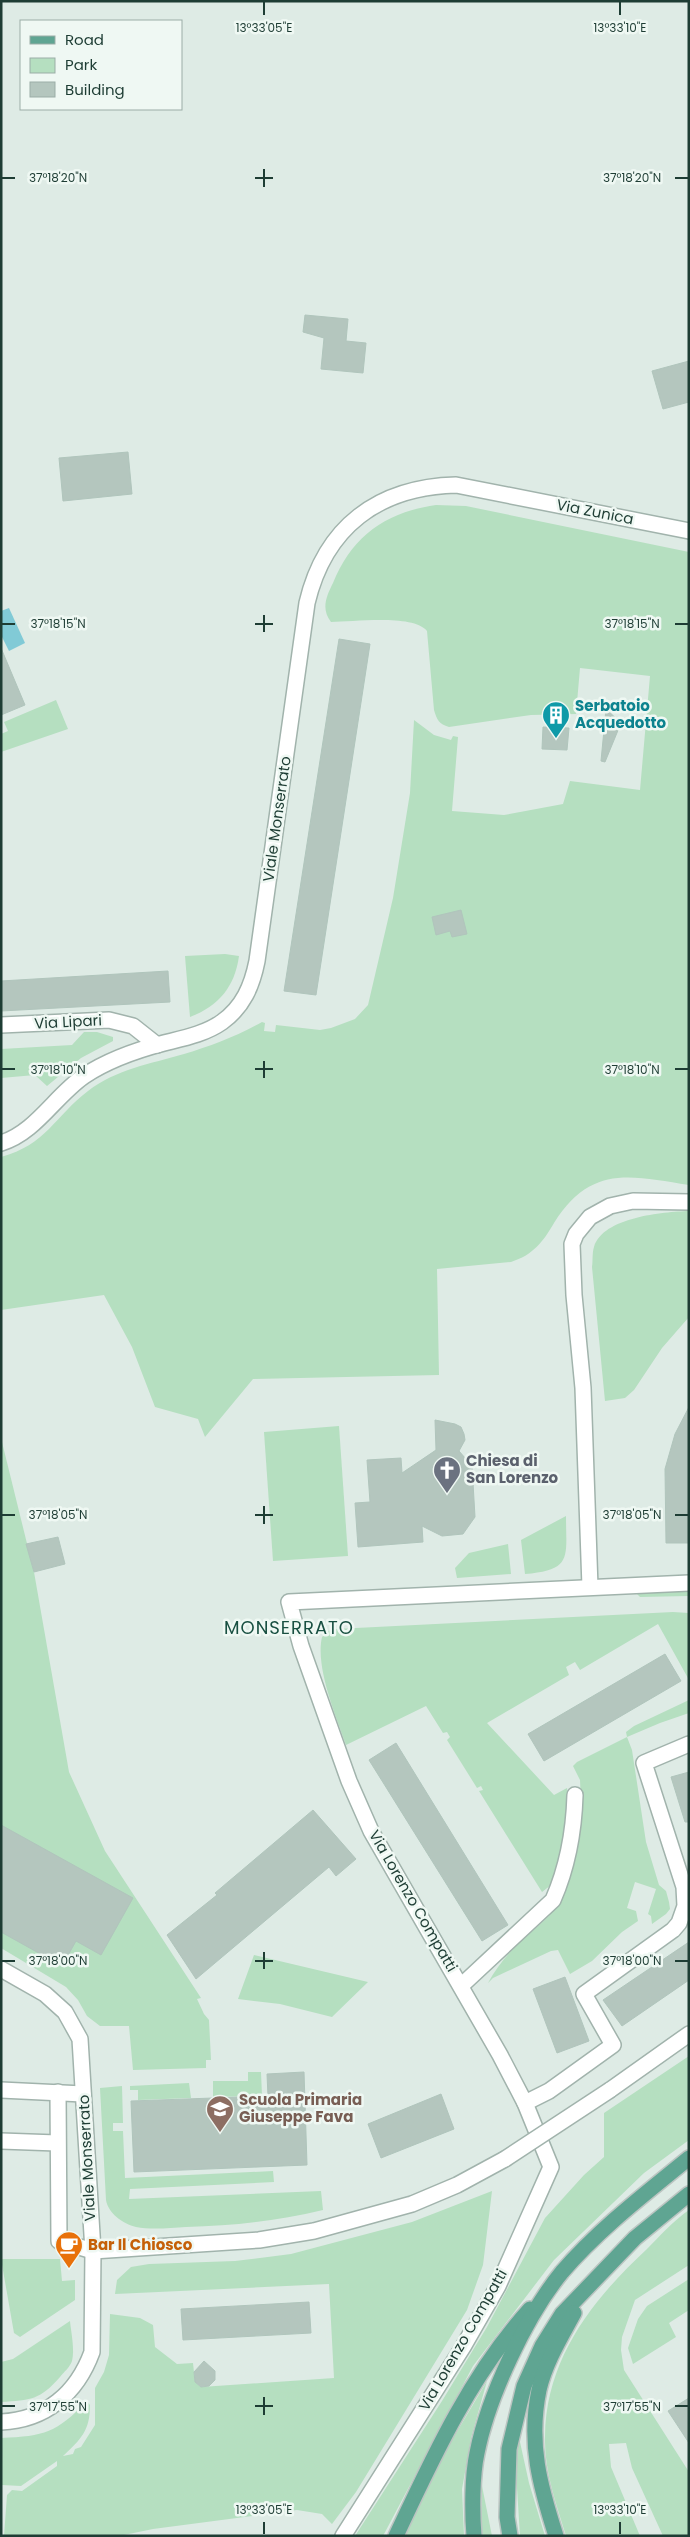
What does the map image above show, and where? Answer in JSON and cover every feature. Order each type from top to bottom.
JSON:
[{"type":"main road","points":[[396,2536],[429,2466],[477,2379],[503,2338],[620,2214],[689,2158]]},
{"type":"main road","points":[[510,2536],[507,2517],[509,2449],[524,2386],[542,2346],[562,2314],[635,2238],[689,2194]]},
{"type":"main road","points":[[474,2536],[477,2453],[486,2421],[499,2384],[521,2337],[551,2286]]},
{"type":"main road","points":[[556,2536],[539,2480],[534,2447],[535,2420],[539,2388],[556,2347],[585,2291]]},
{"type":"street","name":"Viale Monserrato","points":[[1,1143],[13,1139],[30,1127],[55,1100],[84,1076],[125,1054],[194,1035],[220,1023],[241,1003],[254,976],[307,603],[318,568],[337,537],[364,511],[399,494],[417,488],[456,485],[502,493]]},
{"type":"street","name":"Via Zunica","points":[[502,493],[689,531]]},
{"type":"street","name":"Via Lipari","points":[[1,1025],[109,1020],[133,1026],[157,1045]]},
{"type":"street","points":[[590,1587],[583,1388],[574,1295],[572,1244],[576,1234],[590,1217],[610,1206],[633,1201],[689,1202]]},
{"type":"street","name":"Via Lorenzo Compatti","points":[[343,2536],[463,2347],[498,2286],[551,2167],[525,2103],[462,1985],[371,1831],[349,1781],[301,1646],[290,1602],[689,1583]]},
{"type":"street","points":[[525,2103],[549,2090],[613,2045],[584,1994],[666,1936],[679,1923],[683,1915],[686,1897],[684,1887],[644,1763],[689,1744]]},
{"type":"street","points":[[462,1985],[554,1900],[560,1885],[571,1833],[576,1795]]},
{"type":"street","name":"Viale Monserrato","points":[[1,1969],[45,1994],[65,2012],[80,2039],[93,2251],[92,2352],[86,2368],[73,2388],[55,2404],[26,2418],[1,2422]]},
{"type":"street","points":[[58,2092],[58,2241],[93,2251],[259,2240],[314,2231],[412,2204],[457,2185],[505,2159],[610,2090],[689,2034]]},
{"type":"street","points":[[1,2090],[83,2094]]},
{"type":"street","points":[[1,2141],[57,2143]]},
{"type":"green space","points":[[436,505],[466,506],[689,552],[689,1185],[631,1178],[614,1178],[598,1183],[583,1191],[568,1204],[537,1247],[525,1256],[511,1262],[437,1269],[439,1375],[253,1379],[205,1437],[198,1419],[155,1407],[132,1347],[104,1295],[1,1310],[1,1157],[29,1145],[49,1129],[88,1091],[122,1072],[214,1044],[262,1022],[265,1023],[264,1031],[275,1032],[276,1025],[320,1030],[355,1019],[368,1005],[393,898],[410,793],[414,720],[434,735],[451,740],[453,736],[458,737],[452,811],[504,815],[563,804],[570,781],[640,790],[650,676],[580,668],[576,714],[531,715],[449,727],[439,721],[434,710],[427,631],[409,622],[368,620],[331,622],[325,608],[328,593],[350,552],[373,529],[386,520],[418,508]]},
{"type":"green space","points":[[56,700],[68,729],[1,752],[1,734],[8,731],[4,722]]},
{"type":"green space","points":[[225,954],[239,956],[234,977],[229,986],[217,1001],[190,1017],[185,956]]},
{"type":"green space","points":[[84,1032],[97,1032],[113,1037],[113,1041],[81,1058],[47,1086],[35,1075],[1,1078],[1,1049],[72,1045]]},
{"type":"green space","points":[[689,1211],[689,1317],[662,1348],[634,1390],[625,1398],[605,1401],[592,1267],[594,1247],[600,1237],[609,1229],[621,1223],[650,1215]]},
{"type":"green space","points":[[339,1426],[348,1556],[273,1561],[264,1432]]},
{"type":"green space","points":[[1,1438],[34,1572],[69,1772],[105,1851],[201,1998],[197,1999],[209,2020],[211,2060],[206,2060],[206,2068],[133,2070],[129,2026],[100,2026],[87,2016],[78,2000],[66,1987],[1,1948]]},
{"type":"green space","points":[[566,1516],[566,1551],[564,1559],[552,1569],[525,1574],[521,1540]]},
{"type":"green space","points":[[508,1544],[511,1574],[457,1578],[455,1568],[469,1553]]},
{"type":"green space","points":[[689,1589],[689,1596],[640,1597],[637,1594],[641,1591]]},
{"type":"green space","points":[[673,1612],[689,1613],[689,1680],[658,1624],[580,1670],[575,1662],[566,1667],[569,1675],[487,1723],[554,1795],[567,1788],[570,1806],[559,1860],[551,1885],[542,1892],[479,1791],[483,1790],[481,1786],[477,1788],[447,1740],[450,1737],[447,1732],[443,1733],[426,1706],[346,1745],[332,1706],[321,1662],[322,1637],[328,1631],[336,1629]]},
{"type":"green space","points":[[689,1700],[689,1713],[627,1737],[626,1732],[634,1726]]},
{"type":"green space","points":[[627,1737],[632,1750],[646,1842],[659,1885],[666,1891],[670,1909],[652,1924],[651,1916],[648,1914],[656,1889],[635,1882],[627,1908],[636,1911],[638,1921],[622,1932],[592,1961],[570,1974],[558,1950],[551,1951],[493,1978],[488,1983],[508,1955],[544,1921],[558,1904],[581,1802],[580,1780],[573,1766],[577,1762]]},
{"type":"green space","points":[[254,1955],[368,1982],[332,2017],[280,2004],[238,1999]]},
{"type":"green space","points":[[689,2056],[689,2140],[644,2173],[554,2260],[473,2366],[383,2536],[355,2536],[487,2327],[545,2218],[584,2175],[604,2157],[604,2113]]},
{"type":"green space","points":[[248,2072],[261,2072],[262,2096],[213,2097],[213,2081],[248,2081]]},
{"type":"green space","points":[[189,2083],[191,2098],[138,2100],[138,2090],[130,2090],[130,2086]]},
{"type":"green space","points":[[122,2086],[123,2123],[113,2123],[113,2131],[123,2131],[125,2178],[273,2171],[274,2182],[130,2189],[129,2199],[321,2191],[323,2210],[272,2220],[204,2226],[148,2228],[136,2227],[121,2221],[107,2205],[106,2200],[100,2088]]},
{"type":"green space","points":[[492,2191],[483,2265],[467,2310],[356,2492],[332,2524],[322,2514],[297,2510],[153,2529],[119,2536],[4,2536],[7,2495],[12,2490],[22,2491],[57,2466],[57,2461],[21,2486],[2,2485],[1,2491],[1,2438],[29,2436],[49,2431],[67,2420],[87,2401],[90,2405],[90,2414],[86,2428],[75,2445],[63,2456],[73,2454],[75,2449],[81,2447],[95,2425],[95,2388],[104,2372],[109,2355],[110,2314],[140,2318],[153,2325],[155,2347],[177,2364],[193,2363],[195,2382],[201,2387],[334,2378],[329,2284],[115,2294],[117,2280],[131,2267],[149,2264],[235,2261],[291,2254],[412,2222]]},
{"type":"green space","points":[[689,2210],[689,2265],[635,2300],[622,2337],[621,2350],[624,2370],[689,2472],[689,2536],[663,2536],[632,2468],[626,2443],[609,2444],[611,2467],[640,2536],[566,2536],[551,2487],[545,2449],[547,2408],[563,2356],[576,2332],[608,2288],[672,2224]]},
{"type":"green space","points":[[1,2259],[60,2259],[62,2281],[75,2280],[75,2300],[20,2337],[14,2333]]},
{"type":"green space","points":[[689,2279],[689,2310],[669,2323],[676,2337],[633,2364],[628,2348],[638,2319],[647,2306]]},
{"type":"green space","points":[[70,2321],[73,2357],[67,2369],[53,2385],[34,2397],[1,2402],[1,2362],[13,2359]]},
{"type":"green space","points":[[487,2381],[471,2438],[462,2489],[464,2536],[405,2536],[436,2467]]},
{"type":"green space","points":[[520,2442],[529,2483],[545,2536],[520,2536],[516,2472],[518,2444]]},
{"type":"green space","points":[[482,2486],[492,2536],[481,2536]]},
{"type":"water","points":[[9,608],[25,643],[9,651],[1,635],[1,611]]},
{"type":"building","points":[[305,315],[348,319],[346,341],[366,343],[363,373],[321,369],[324,338],[303,332]]},
{"type":"building","points":[[689,361],[689,402],[663,409],[652,371]]},
{"type":"building","points":[[128,452],[132,494],[63,501],[59,458]]},
{"type":"building","points":[[339,639],[370,644],[316,995],[284,991]]},
{"type":"building","points":[[1,648],[25,705],[1,715]]},
{"type":"building","points":[[606,709],[621,723],[605,762],[601,761]]},
{"type":"building","points":[[543,727],[569,728],[567,750],[542,749]]},
{"type":"building","points":[[461,910],[467,934],[452,937],[450,931],[436,935],[432,917]]},
{"type":"building","points":[[168,971],[170,1002],[1,1011],[1,981]]},
{"type":"building","points":[[689,1407],[689,1543],[666,1543],[665,1469],[675,1434]]},
{"type":"building","points":[[435,1420],[455,1424],[461,1427],[464,1434],[465,1440],[459,1451],[472,1466],[475,1517],[463,1534],[442,1536],[422,1526],[423,1542],[358,1547],[355,1503],[370,1502],[367,1460],[401,1458],[402,1473],[436,1450]]},
{"type":"building","points":[[58,1537],[65,1564],[34,1572],[26,1544]]},
{"type":"building","points":[[665,1654],[681,1681],[544,1761],[528,1734]]},
{"type":"building","points":[[396,1743],[508,1925],[482,1941],[369,1760]]},
{"type":"building","points":[[689,1772],[689,1822],[685,1822],[671,1777]]},
{"type":"building","points":[[313,1810],[356,1859],[336,1876],[329,1867],[196,1979],[167,1935],[217,1895],[215,1893]]},
{"type":"building","points":[[1,1825],[133,1898],[101,1955],[76,1941],[62,1966],[1,1932]]},
{"type":"building","points":[[689,1942],[689,1980],[622,2026],[603,2000]]},
{"type":"building","points":[[565,1977],[589,2041],[557,2053],[533,1989]]},
{"type":"building","points":[[304,2072],[307,2165],[134,2172],[131,2101],[268,2096],[267,2074]]},
{"type":"building","points":[[441,2094],[454,2129],[381,2158],[368,2124]]},
{"type":"building","points":[[309,2302],[311,2333],[183,2340],[181,2309]]},
{"type":"building","points":[[204,2361],[215,2371],[215,2380],[209,2386],[201,2387],[195,2382],[194,2372]]},
{"type":"building","points":[[689,2398],[689,2443],[668,2411]]},
{"type":"place","name":"Serbatoio Acquedotto","points":[[556,739]]},
{"type":"place","name":"Chiesa di San Lorenzo","points":[[447,1494]]},
{"type":"place","name":"Scuola Primaria Giuseppe Fava","points":[[220,2133]]},
{"type":"place","name":"Bar Il Chiosco","points":[[69,2269]]},
{"type":"district","name":"MONSERRATO","points":[[289,1628]]}]
